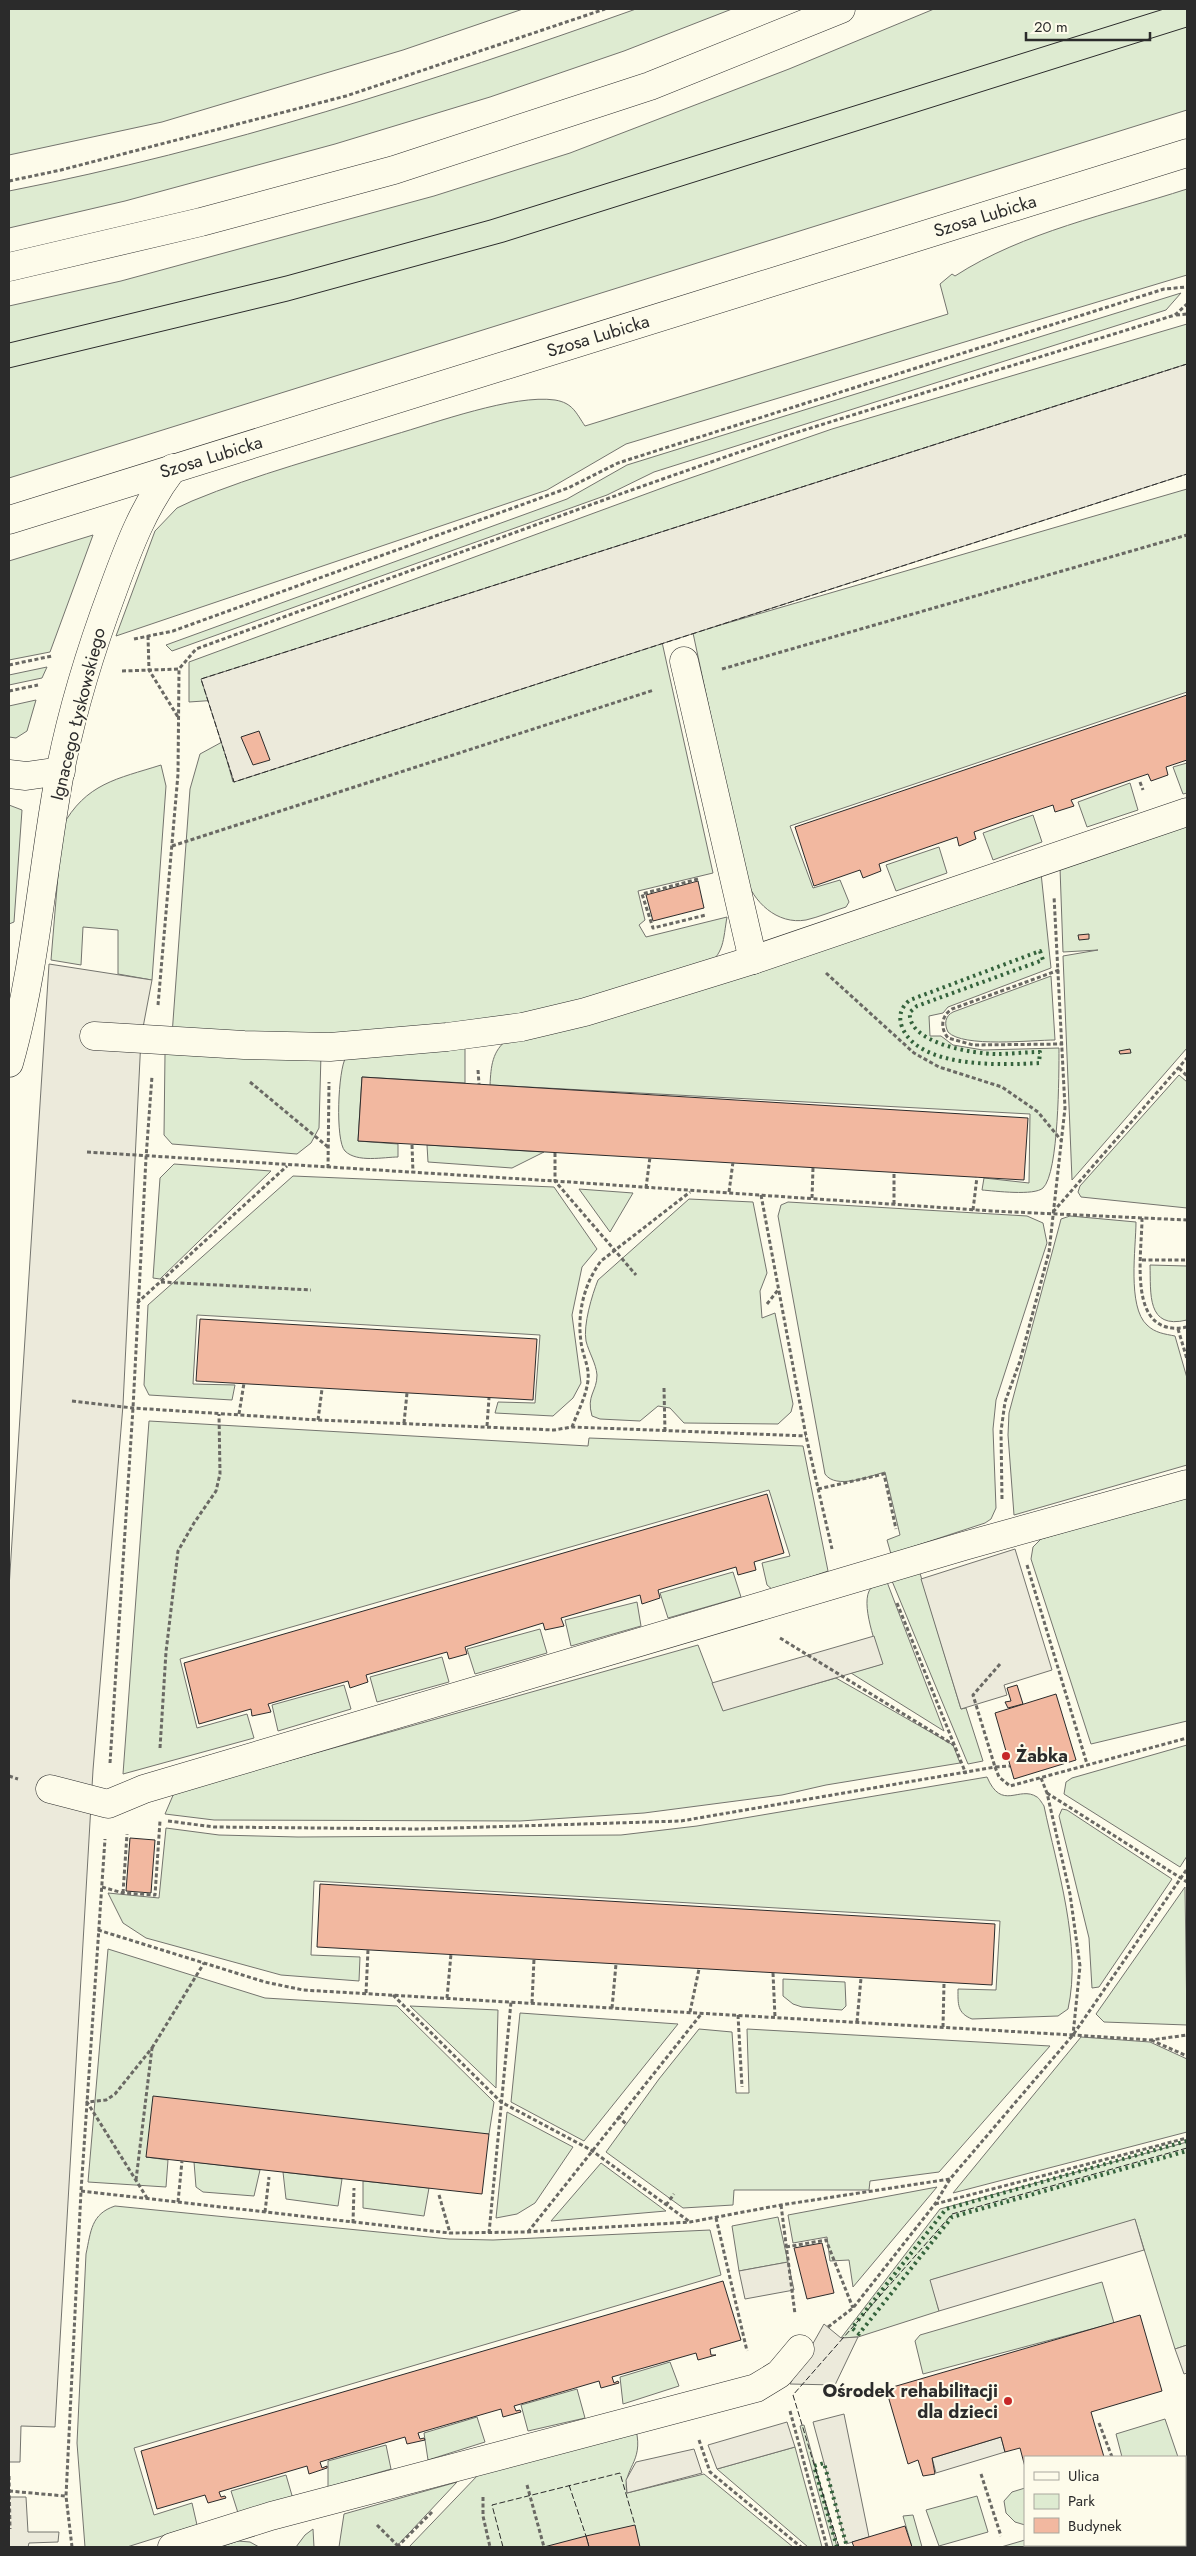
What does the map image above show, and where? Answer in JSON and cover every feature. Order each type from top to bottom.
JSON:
[{"type":"street","points":[[9,268],[201,222],[394,170],[650,86],[841,9]]},
{"type":"street","name":"Szosa Lubicka","points":[[9,520],[1187,153]]},
{"type":"street","name":"Ignacego Łyskowskiego","points":[[9,1062],[60,771],[91,648],[138,524],[156,490],[173,468]]},
{"type":"street","points":[[684,661],[753,960]]},
{"type":"street","points":[[9,774],[26,776],[60,771]]},
{"type":"street","points":[[94,1036],[244,1045],[330,1047],[447,1037],[522,1027],[585,1012],[753,960],[1187,812]]},
{"type":"street","points":[[50,1789],[118,1808],[169,1782],[884,1570],[1187,1484]]},
{"type":"street","points":[[172,2547],[270,2516],[756,2388],[779,2374],[800,2349]]},
{"type":"path","points":[[9,181],[61,170],[346,96],[605,9]]},
{"type":"path","points":[[132,640],[174,631],[568,488],[618,463],[1164,289],[1187,287]]},
{"type":"path","points":[[1175,316],[1187,304]]},
{"type":"path","points":[[123,1893],[118,1808],[137,1303],[146,1158],[177,783],[179,669],[196,649],[623,493],[785,436],[1175,316],[1187,314]]},
{"type":"path","points":[[148,636],[149,670],[179,718]]},
{"type":"path","points":[[9,665],[41,659]]},
{"type":"path","points":[[115,671],[179,669]]},
{"type":"path","points":[[9,691],[38,685]]},
{"type":"path","points":[[1052,859],[1065,1108],[1050,1252],[1020,1361],[1005,1402],[1001,1432],[1002,1506],[1087,1764]]},
{"type":"path","points":[[732,870],[642,894],[653,928],[741,907]]},
{"type":"path","points":[[787,949],[796,950],[817,964],[914,1053],[939,1067],[1002,1087],[1038,1112],[1061,1140]]},
{"type":"path","points":[[1059,970],[952,1009],[944,1017],[943,1028],[948,1038],[972,1045],[1063,1044]]},
{"type":"path","points":[[328,1168],[330,1047]]},
{"type":"path","points":[[1053,1213],[1187,1058]]},
{"type":"path","points":[[1179,1068],[1187,1076]]},
{"type":"path","points":[[246,1079],[328,1147]]},
{"type":"path","points":[[412,1145],[413,1173]]},
{"type":"path","points":[[87,1152],[146,1158],[556,1181],[690,1192],[761,1194],[973,1210],[1187,1220]]},
{"type":"path","points":[[555,1153],[556,1181],[636,1275]]},
{"type":"path","points":[[646,1188],[650,1157]]},
{"type":"path","points":[[728,1192],[733,1162]]},
{"type":"path","points":[[137,1303],[288,1166]]},
{"type":"path","points":[[812,1198],[813,1168]]},
{"type":"path","points":[[894,1173],[894,1204]]},
{"type":"path","points":[[973,1210],[977,1177]]},
{"type":"path","points":[[572,1427],[588,1372],[581,1343],[583,1300],[592,1273],[601,1261],[690,1192]]},
{"type":"path","points":[[761,1194],[806,1436],[840,1584]]},
{"type":"path","points":[[1142,1218],[1141,1294],[1147,1313],[1151,1320],[1159,1324],[1178,1329],[1187,1327]]},
{"type":"path","points":[[1142,1260],[1187,1260]]},
{"type":"path","points":[[161,1282],[311,1290]]},
{"type":"path","points":[[767,1304],[778,1290]]},
{"type":"path","points":[[1178,1329],[1187,1359]]},
{"type":"path","points":[[239,1414],[244,1383]]},
{"type":"path","points":[[664,1388],[665,1432]]},
{"type":"path","points":[[318,1420],[322,1389]]},
{"type":"path","points":[[404,1423],[407,1394]]},
{"type":"path","points":[[487,1426],[489,1398]]},
{"type":"path","points":[[72,1401],[133,1408],[318,1420],[554,1430],[572,1427],[806,1436]]},
{"type":"path","points":[[102,1887],[123,1893],[155,1895],[160,1820],[169,1782],[159,1738],[166,1652],[178,1551],[194,1523],[216,1492],[220,1474],[219,1414]]},
{"type":"path","points":[[818,1489],[884,1474],[896,1533]]},
{"type":"path","points":[[831,1547],[841,1545]]},
{"type":"path","points":[[884,1570],[966,1774]]},
{"type":"path","points":[[740,1614],[954,1745]]},
{"type":"path","points":[[1000,1664],[973,1695],[999,1777],[1010,1786],[1187,1738]]},
{"type":"path","points":[[118,1808],[160,1820],[214,1826],[420,1829],[681,1821],[1010,1766]]},
{"type":"path","points":[[1041,1778],[1047,1793],[1070,1894],[1080,1966],[1073,2035]]},
{"type":"path","points":[[1047,1793],[1187,1882]]},
{"type":"path","points":[[72,2547],[66,2496],[81,2191],[102,1887],[118,1808]]},
{"type":"path","points":[[800,2349],[852,2308],[935,2204],[950,2179],[1073,2035],[1187,1868]]},
{"type":"path","points":[[98,1930],[265,1982],[303,1990],[1151,2040],[1187,2035]]},
{"type":"path","points":[[366,1993],[368,1950]]},
{"type":"path","points":[[447,1998],[452,1954]]},
{"type":"path","points":[[532,2003],[534,1959]]},
{"type":"path","points":[[87,2102],[106,2100],[115,2094],[152,2048],[204,1963]]},
{"type":"path","points":[[612,2008],[616,1964]]},
{"type":"path","points":[[690,2012],[699,1969]]},
{"type":"path","points":[[772,1973],[775,2017]]},
{"type":"path","points":[[857,2022],[861,1978]]},
{"type":"path","points":[[943,2027],[944,1983]]},
{"type":"path","points":[[393,1995],[501,2102],[591,2150],[690,2222]]},
{"type":"path","points":[[489,2233],[511,2002]]},
{"type":"path","points":[[527,2232],[702,2013]]},
{"type":"path","points":[[738,2015],[742,2088]]},
{"type":"path","points":[[1151,2040],[1187,2056]]},
{"type":"path","points":[[136,2180],[152,2048]]},
{"type":"path","points":[[87,2102],[148,2199]]},
{"type":"path","points":[[618,2116],[626,2124]]},
{"type":"path","points":[[935,2204],[1187,2138]]},
{"type":"path","points":[[178,2202],[182,2161]]},
{"type":"path","points":[[265,2212],[269,2177]]},
{"type":"path","points":[[81,2191],[450,2234],[527,2232],[690,2222],[781,2205],[950,2179]]},
{"type":"path","points":[[353,2223],[354,2188]]},
{"type":"path","points":[[666,2205],[674,2194]]},
{"type":"path","points":[[439,2195],[450,2234]]},
{"type":"path","points":[[781,2205],[800,2349]]},
{"type":"path","points":[[716,2218],[756,2388]]},
{"type":"path","points":[[786,2247],[826,2240],[852,2308]]},
{"type":"path","points":[[686,2406],[710,2472],[801,2547]]},
{"type":"path","points":[[790,2411],[827,2547]]},
{"type":"path","points":[[1100,2422],[1112,2456]]},
{"type":"path","points":[[517,2451],[544,2547]]},
{"type":"path","points":[[486,2459],[482,2500],[490,2547]]},
{"type":"path","points":[[981,2474],[1001,2536]]},
{"type":"path","points":[[9,2476],[10,2529]]},
{"type":"path","points":[[9,2491],[66,2496]]},
{"type":"green space","points":[[9,9],[523,9],[403,50],[162,122],[9,155]]},
{"type":"green space","points":[[636,9],[732,9],[624,51],[490,97],[335,144],[125,201],[9,228],[9,191],[168,155],[326,112],[404,88]]},
{"type":"green space","points":[[934,9],[1187,9],[1187,110],[9,478],[9,306],[121,281],[434,196],[570,153],[789,69]]},
{"type":"green space","points":[[1187,189],[1187,275],[626,444],[547,490],[116,636],[155,531],[177,508],[192,501],[241,482],[497,405],[538,399],[561,401],[570,406],[585,426],[948,314],[940,284],[952,274],[955,276],[1009,247],[1068,225]]},
{"type":"green space","points":[[1181,293],[1166,310],[654,472],[607,495],[172,651],[166,645],[567,499],[627,465]]},
{"type":"green space","points":[[1187,324],[1187,364],[243,666],[218,700],[189,702],[189,662],[673,484],[832,429]]},
{"type":"green space","points":[[1187,489],[1187,692],[790,826],[813,888],[840,880],[849,902],[846,907],[811,919],[795,921],[776,915],[760,903],[745,876],[693,633]]},
{"type":"green space","points":[[93,535],[50,652],[9,660],[9,561]]},
{"type":"green space","points":[[662,642],[713,873],[638,891],[645,920],[639,925],[646,937],[727,917],[722,946],[710,963],[703,968],[517,1017],[293,1039],[172,1035],[190,789],[200,754],[222,742],[233,782]]},
{"type":"green space","points":[[47,667],[42,678],[9,685],[9,675]]},
{"type":"green space","points":[[36,700],[27,731],[16,738],[9,737],[9,706]]},
{"type":"green space","points":[[1187,763],[1187,793],[1183,794],[1173,767]]},
{"type":"green space","points":[[161,765],[166,786],[152,980],[118,974],[118,930],[83,927],[81,965],[51,960],[62,827],[71,812],[92,792],[117,779]]},
{"type":"green space","points":[[1130,783],[1138,810],[1087,827],[1078,802]]},
{"type":"green space","points":[[9,805],[22,810],[14,922],[9,924]]},
{"type":"green space","points":[[1033,815],[1042,842],[993,860],[983,833]]},
{"type":"green space","points":[[1187,825],[1187,1048],[1072,1180],[1063,956],[1098,950],[1063,952],[1060,868]]},
{"type":"green space","points":[[939,847],[947,873],[896,891],[886,865]]},
{"type":"green space","points":[[1041,873],[1051,968],[948,1007],[943,1013],[929,1016],[930,1036],[941,1036],[953,1045],[983,1050],[1059,1048],[1055,1144],[1048,1179],[1043,1188],[1038,1190],[1014,1192],[982,1190],[984,1178],[1029,1183],[1030,1114],[490,1085],[493,1059],[508,1039]]},
{"type":"green space","points":[[1051,976],[1055,1040],[982,1042],[956,1037],[948,1032],[946,1021],[953,1012]]},
{"type":"green space","points":[[465,1045],[465,1083],[362,1077],[358,1141],[398,1144],[398,1157],[363,1158],[350,1155],[345,1151],[340,1134],[339,1105],[341,1075],[346,1057]]},
{"type":"green space","points":[[180,1049],[321,1054],[319,1128],[311,1143],[297,1154],[172,1144],[164,1135],[165,1054]]},
{"type":"green space","points":[[1179,1075],[1187,1082],[1187,1208],[1081,1197],[1078,1192],[1080,1186]]},
{"type":"green space","points":[[427,1145],[544,1152],[512,1168],[428,1162]]},
{"type":"green space","points":[[174,1164],[271,1171],[160,1279],[153,1278],[160,1178]]},
{"type":"green space","points":[[293,1176],[554,1187],[597,1249],[582,1267],[572,1315],[581,1383],[573,1398],[553,1416],[495,1413],[498,1402],[535,1403],[540,1335],[197,1315],[193,1384],[235,1385],[232,1400],[149,1395],[144,1385],[148,1305]]},
{"type":"green space","points":[[579,1189],[633,1193],[610,1232]]},
{"type":"green space","points":[[689,1199],[753,1202],[767,1273],[760,1291],[762,1318],[775,1313],[793,1404],[791,1412],[778,1424],[684,1423],[670,1408],[658,1406],[640,1421],[600,1419],[592,1416],[590,1403],[597,1375],[585,1334],[589,1310],[598,1280]]},
{"type":"green space","points":[[788,1202],[1027,1216],[1043,1223],[1047,1243],[996,1400],[993,1429],[996,1508],[991,1519],[985,1523],[891,1554],[887,1540],[900,1535],[885,1472],[862,1479],[845,1481],[830,1479],[825,1474],[778,1216],[781,1205]]},
{"type":"green space","points":[[1070,1216],[1136,1222],[1134,1276],[1137,1305],[1141,1316],[1150,1328],[1160,1333],[1175,1336],[1187,1378],[1187,1465],[1014,1515],[1008,1435],[1009,1413],[1061,1219]]},
{"type":"green space","points":[[1150,1265],[1187,1266],[1187,1320],[1174,1322],[1164,1320],[1158,1314],[1151,1297]]},
{"type":"green space","points":[[149,1421],[588,1446],[589,1438],[803,1446],[828,1571],[773,1590],[767,1585],[762,1563],[790,1556],[769,1490],[180,1659],[197,1728],[247,1714],[254,1738],[123,1774]]},
{"type":"green space","points":[[1187,1496],[1187,1721],[1091,1744],[1031,1559],[1033,1547],[1041,1539]]},
{"type":"green space","points":[[919,1570],[961,1709],[966,1708],[983,1761],[968,1764],[892,1581]]},
{"type":"green space","points":[[733,1572],[741,1597],[668,1618],[660,1593]]},
{"type":"green space","points":[[887,1582],[944,1731],[851,1673],[882,1664],[870,1625],[867,1603],[871,1588]]},
{"type":"green space","points":[[637,1602],[641,1626],[571,1646],[565,1620]]},
{"type":"green space","points":[[540,1629],[547,1653],[475,1674],[467,1649]]},
{"type":"green space","points":[[698,1645],[723,1710],[836,1678],[953,1745],[960,1763],[826,1785],[782,1795],[644,1813],[520,1821],[214,1820],[165,1814],[174,1793]]},
{"type":"green space","points":[[442,1657],[449,1682],[377,1702],[370,1677]]},
{"type":"green space","points":[[344,1685],[351,1709],[278,1731],[272,1705]]},
{"type":"green space","points":[[1187,1745],[1187,1856],[1180,1867],[1064,1794],[1066,1782],[1072,1778]]},
{"type":"green space","points":[[987,1777],[999,1793],[1005,1796],[1030,1794],[1038,1798],[1044,1806],[1066,1907],[1072,1959],[1072,1985],[1068,2009],[1058,2016],[972,2019],[961,2011],[958,2004],[958,1989],[996,1990],[1000,1921],[314,1881],[311,1955],[360,1957],[359,1981],[281,1975],[146,1938],[123,1923],[108,1893],[159,1898],[166,1828],[219,1835],[298,1837],[621,1835],[697,1826]]},
{"type":"green space","points":[[1062,1809],[1067,1810],[1172,1879],[1099,1987],[1092,1988],[1089,1938],[1059,1816]]},
{"type":"green space","points":[[1185,1887],[1187,2025],[1104,2022],[1096,2014]]},
{"type":"green space","points":[[108,1949],[265,1998],[397,2006],[494,2102],[489,2134],[146,2157],[168,2160],[166,2187],[88,2182]]},
{"type":"green space","points":[[783,1979],[845,1982],[846,2006],[842,2010],[802,2007],[793,2004],[783,1996]]},
{"type":"green space","points":[[410,2006],[498,2010],[496,2088]]},
{"type":"green space","points":[[520,2013],[678,2024],[584,2141],[511,2102]]},
{"type":"green space","points":[[699,2029],[732,2032],[736,2093],[749,2093],[747,2029],[1050,2046],[939,2172],[870,2181],[869,2190],[734,2190],[733,2205],[683,2208],[606,2152],[659,2079]]},
{"type":"green space","points":[[1081,2037],[1150,2042],[1187,2059],[1187,2132],[953,2193]]},
{"type":"green space","points":[[507,2112],[573,2147],[535,2203],[517,2214],[496,2218]]},
{"type":"green space","points":[[1187,2142],[1187,2345],[1175,2349],[1135,2220],[931,2280],[939,2311],[858,2337],[841,2338],[940,2209]]},
{"type":"green space","points":[[194,2162],[260,2170],[254,2196],[203,2192],[196,2187]]},
{"type":"green space","points":[[601,2163],[666,2211],[551,2221]]},
{"type":"green space","points":[[283,2172],[342,2179],[338,2206],[286,2199]]},
{"type":"green space","points":[[363,2181],[429,2188],[424,2216],[363,2208]]},
{"type":"green space","points":[[937,2187],[853,2287],[849,2260],[830,2261],[827,2237],[793,2243],[788,2215]]},
{"type":"green space","points":[[115,2206],[449,2239],[493,2240],[710,2230],[721,2275],[134,2448],[154,2515],[192,2503],[197,2525],[127,2547],[85,2547],[77,2443],[86,2254],[93,2224],[107,2209]]},
{"type":"green space","points":[[778,2217],[788,2262],[739,2271],[732,2226]]},
{"type":"green space","points":[[1102,2282],[1114,2323],[923,2374],[915,2341],[920,2335]]},
{"type":"green space","points":[[670,2362],[679,2386],[623,2404],[620,2377]]},
{"type":"green space","points":[[577,2389],[585,2418],[528,2431],[521,2405]]},
{"type":"green space","points":[[477,2417],[485,2442],[428,2460],[424,2433]]},
{"type":"green space","points":[[1165,2419],[1178,2456],[1122,2456],[1116,2434]]},
{"type":"green space","points":[[804,2425],[837,2547],[833,2547],[800,2426]]},
{"type":"green space","points":[[636,2430],[637,2450],[627,2477],[627,2493],[704,2474],[793,2547],[409,2547],[479,2474]]},
{"type":"green space","points":[[386,2445],[391,2469],[328,2487],[328,2461]]},
{"type":"green space","points":[[795,2447],[822,2547],[808,2547],[717,2469]]},
{"type":"green space","points":[[286,2475],[293,2499],[239,2516],[231,2491]]},
{"type":"green space","points":[[457,2482],[396,2547],[339,2547],[344,2514]]},
{"type":"green space","points":[[1024,2488],[1024,2525],[1015,2522],[1006,2513],[1004,2501],[1012,2492]]},
{"type":"green space","points":[[977,2496],[988,2532],[939,2546],[926,2510]]},
{"type":"green space","points":[[913,2515],[922,2547],[912,2547],[903,2516]]},
{"type":"green space","points":[[313,2529],[314,2547],[296,2547],[305,2535]]},
{"type":"green space","points":[[1024,2540],[1024,2546],[1042,2546],[1038,2547],[1001,2547]]},
{"type":"green space","points":[[238,2541],[250,2542],[259,2547],[220,2547]]},
{"type":"shaded area","points":[[1187,364],[1187,474],[234,782],[201,679]]},
{"type":"shaded area","points":[[49,964],[152,980],[141,1038],[123,1405],[93,1770],[55,2427],[21,2426],[20,2462],[9,2462],[9,1588]]},
{"type":"shaded area","points":[[1015,1549],[1052,1670],[1004,1685],[1007,1695],[961,1709],[921,1579]]},
{"type":"shaded area","points":[[874,1636],[883,1664],[723,1711],[712,1683]]},
{"type":"shaded area","points":[[1135,2219],[1144,2250],[939,2311],[930,2280]]},
{"type":"shaded area","points":[[788,2262],[794,2290],[745,2299],[739,2271]]},
{"type":"shaded area","points":[[824,2324],[841,2338],[858,2337],[835,2385],[790,2384]]},
{"type":"shaded area","points":[[1187,2345],[1187,2373],[1184,2374],[1175,2349]]},
{"type":"shaded area","points":[[844,2414],[869,2537],[846,2544],[813,2422]]},
{"type":"shaded area","points":[[787,2422],[795,2447],[717,2469],[708,2445]]},
{"type":"shaded area","points":[[1001,2437],[1005,2452],[936,2473],[932,2458]]},
{"type":"shaded area","points":[[694,2449],[702,2473],[627,2493],[626,2480],[636,2462]]},
{"type":"shaded area","points":[[9,2497],[26,2497],[28,2532],[59,2532],[58,2542],[29,2543],[28,2547],[9,2547]]},
{"type":"building","points":[[1187,695],[1187,760],[1166,767],[1168,775],[1151,781],[1148,774],[1071,800],[1074,806],[1055,812],[1053,805],[1002,822],[974,832],[976,839],[959,846],[957,837],[879,864],[881,871],[863,878],[860,870],[814,886],[795,827]]},
{"type":"building","points":[[259,731],[270,760],[253,765],[241,737]]},
{"type":"building","points":[[698,881],[704,908],[653,921],[646,895]]},
{"type":"building","points":[[1089,934],[1089,939],[1079,940],[1078,935]]},
{"type":"building","points":[[1130,1049],[1131,1053],[1120,1054],[1119,1051]]},
{"type":"building","points":[[362,1077],[1028,1118],[1024,1180],[358,1141]]},
{"type":"building","points":[[200,1319],[537,1339],[533,1400],[196,1381]]},
{"type":"building","points":[[767,1494],[784,1553],[754,1562],[756,1570],[738,1575],[736,1567],[658,1590],[660,1598],[642,1604],[640,1595],[561,1618],[564,1626],[545,1630],[543,1623],[465,1647],[467,1654],[449,1659],[447,1652],[366,1675],[368,1682],[350,1688],[348,1681],[268,1704],[271,1712],[252,1716],[251,1709],[199,1724],[184,1663]]},
{"type":"building","points":[[1017,1685],[1023,1704],[1008,1708],[1005,1702],[1011,1701],[1007,1688]]},
{"type":"building","points":[[1056,1694],[1076,1760],[1014,1779],[995,1713]]},
{"type":"building","points":[[130,1838],[155,1840],[151,1893],[126,1891]]},
{"type":"building","points":[[320,1884],[995,1924],[992,1985],[317,1947]]},
{"type":"building","points":[[153,2096],[489,2134],[482,2194],[146,2157]]},
{"type":"building","points":[[822,2243],[834,2293],[807,2299],[794,2248]]},
{"type":"building","points":[[723,2281],[741,2340],[710,2349],[711,2355],[716,2355],[698,2360],[696,2353],[612,2377],[614,2383],[618,2381],[619,2383],[601,2388],[599,2381],[514,2406],[516,2411],[520,2410],[521,2412],[503,2417],[501,2409],[418,2433],[420,2439],[424,2438],[425,2440],[407,2444],[405,2437],[320,2462],[322,2468],[327,2466],[327,2468],[309,2474],[307,2466],[219,2492],[221,2497],[225,2496],[226,2498],[208,2503],[205,2495],[157,2509],[141,2451]]},
{"type":"building","name":"Ośrodek rehabilitacji dla dzieci","points":[[1140,2315],[1162,2391],[1091,2412],[1104,2456],[1024,2456],[1024,2463],[1020,2448],[1005,2452],[1001,2437],[932,2458],[935,2474],[923,2476],[918,2460],[908,2464],[886,2389]]},
{"type":"building","points":[[635,2525],[640,2547],[589,2547],[586,2536]]},
{"type":"building","points":[[905,2526],[912,2547],[854,2547],[852,2542]]},
{"type":"building","points":[[586,2536],[589,2547],[544,2547]]},
{"type":"tram line","points":[[9,343],[286,276],[490,220],[1164,9]]},
{"type":"tram line","points":[[9,368],[288,301],[504,242],[1187,27]]},
{"type":"hedge","points":[[1040,951],[1043,960],[917,1006],[910,1012],[912,1023],[919,1032],[943,1045],[986,1053],[1040,1052],[1039,1063],[984,1064],[963,1062],[943,1057],[926,1051],[911,1041],[902,1027],[901,1012],[910,1000],[1040,951]]},
{"type":"hedge","points":[[1187,2141],[946,2209],[852,2328],[859,2334],[952,2217],[1187,2151]]},
{"type":"hedge","points":[[837,2547],[814,2466],[824,2463],[847,2547]]},
{"type":"hedge","points":[[1038,2547],[1042,2546]]},
{"type":"hedge","points":[[1073,2547],[1077,2546]]},
{"type":"fence","points":[[1187,364],[201,679],[234,782],[1187,474]]},
{"type":"fence","points":[[839,2547],[793,2395],[952,2214],[1187,2148]]},
{"type":"fence","points":[[503,2547],[492,2505],[620,2473],[635,2525]]},
{"type":"fence","points":[[569,2485],[586,2536]]},
{"type":"fence","points":[[1057,2547],[1062,2546]]},
{"type":"place","name":"Żabka","points":[[1006,1756]]},
{"type":"place","name":"Ośrodek rehabilitacji dla dzieci","points":[[1008,2401]]}]
